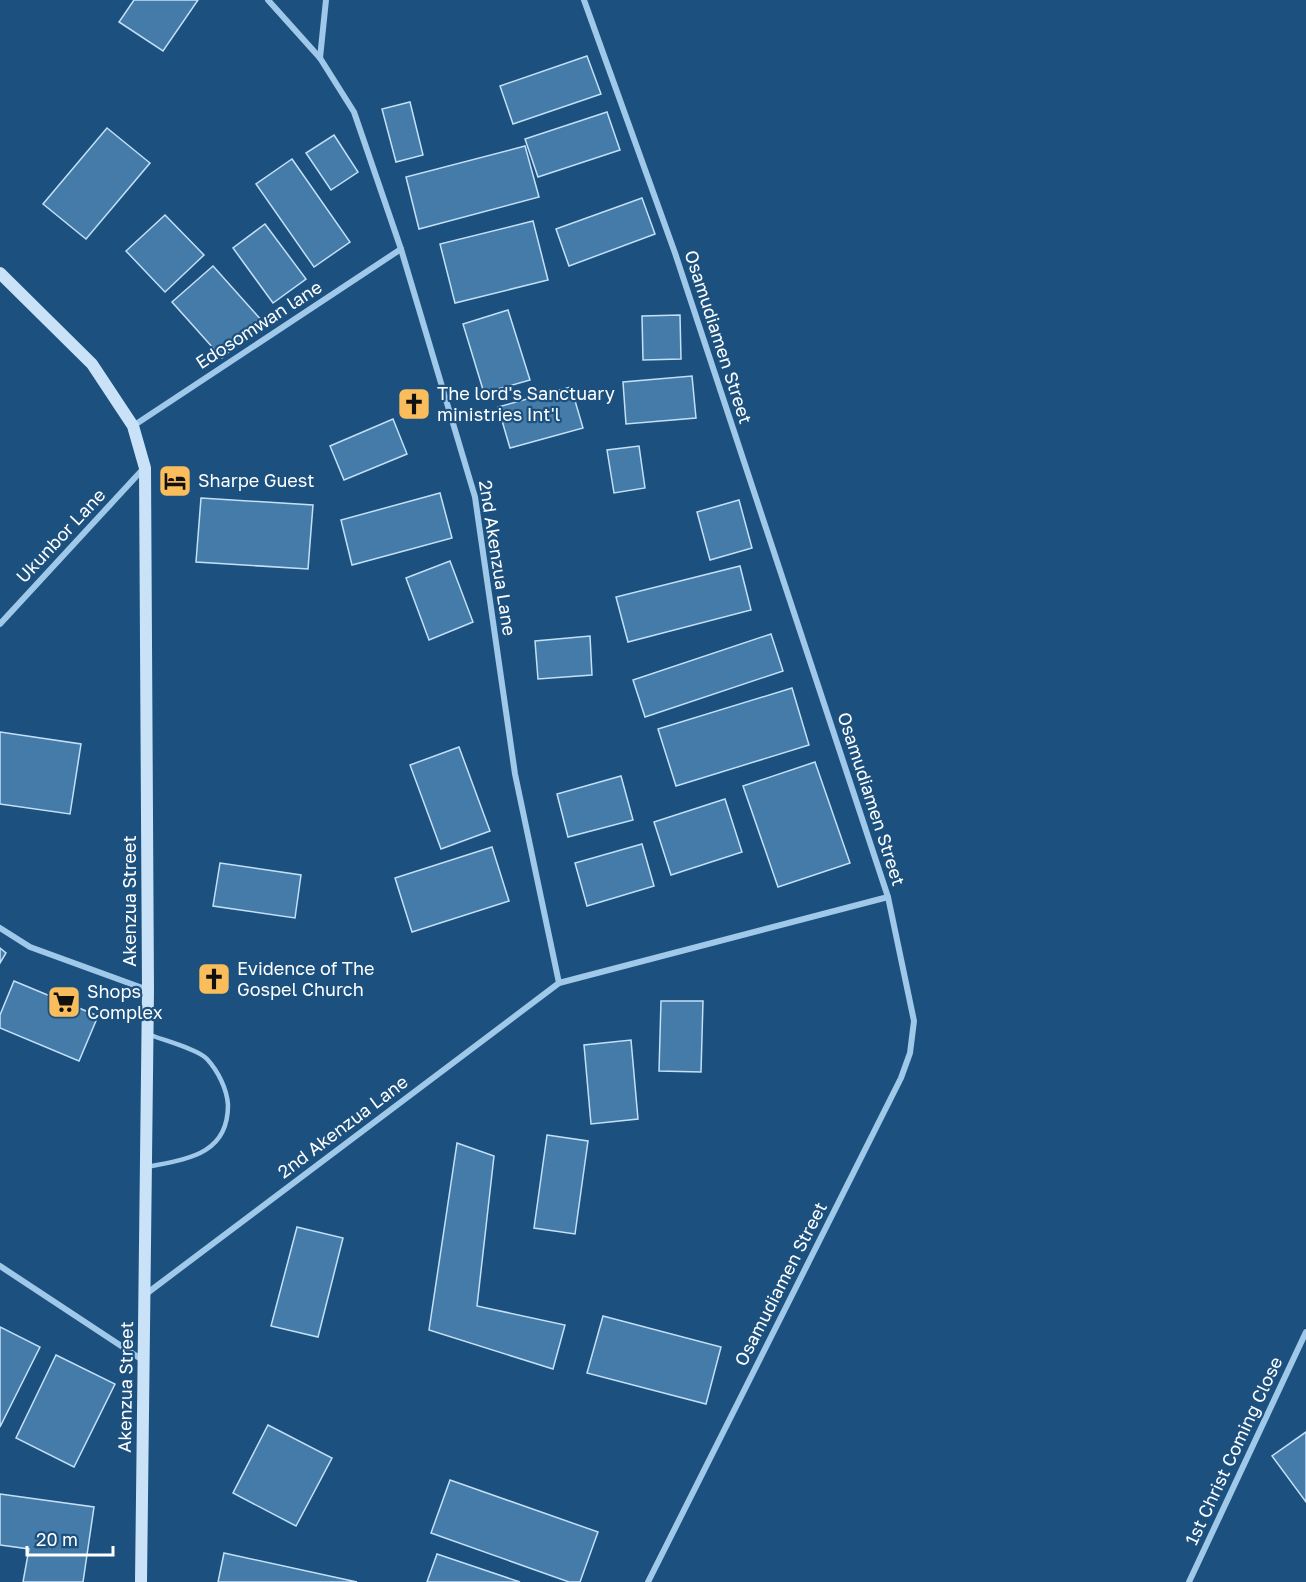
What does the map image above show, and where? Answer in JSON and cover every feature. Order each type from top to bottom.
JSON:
[{"type":"street","name":"2nd Akenzua Lane","points":[[268,0],[320,58],[354,112],[401,249],[475,497],[515,774],[559,983]]},
{"type":"street","points":[[320,58],[326,0]]},
{"type":"street","name":"Osamudiamen Street","points":[[584,0],[675,253],[888,897],[914,1021],[910,1053],[901,1078],[648,1582]]},
{"type":"street","name":"Edosomwan lane","points":[[133,426],[401,249]]},
{"type":"street","name":"Akenzua Street","points":[[0,273],[92,364],[133,426],[145,468],[148,1034],[141,1582]]},
{"type":"street","name":"Ukunbor Lane","points":[[0,624],[145,468]]},
{"type":"street","name":"2nd Akenzua Lane","points":[[145,1294],[559,983],[888,897]]},
{"type":"street","points":[[0,928],[30,947],[148,990]]},
{"type":"street","points":[[0,1266],[145,1361]]},
{"type":"street","name":"1st Christ Coming Close","points":[[1189,1582],[1306,1332]]},
{"type":"lane","points":[[146,1167],[184,1159],[208,1149],[220,1139],[228,1120],[227,1096],[221,1080],[206,1058],[148,1034]]},
{"type":"building","points":[[134,0],[198,0],[163,51],[119,22]]},
{"type":"building","points":[[587,56],[601,94],[513,124],[500,86]]},
{"type":"building","points":[[410,102],[423,155],[396,162],[382,109]]},
{"type":"building","points":[[607,112],[620,150],[538,177],[525,139]]},
{"type":"building","points":[[107,128],[150,163],[86,239],[43,204]]},
{"type":"building","points":[[334,135],[358,172],[331,190],[306,153]]},
{"type":"building","points":[[525,146],[539,197],[419,229],[406,177]]},
{"type":"building","points":[[292,159],[350,242],[314,267],[256,184]]},
{"type":"building","points":[[642,198],[655,234],[569,266],[556,229]]},
{"type":"building","points":[[165,215],[204,255],[165,292],[126,251]]},
{"type":"building","points":[[533,221],[548,280],[455,303],[440,244]]},
{"type":"building","points":[[265,224],[306,279],[273,303],[233,248]]},
{"type":"building","points":[[213,266],[263,322],[222,358],[172,302]]},
{"type":"building","points":[[508,310],[530,380],[484,393],[463,324]]},
{"type":"building","points":[[680,315],[681,359],[643,360],[642,316]]},
{"type":"building","points":[[692,376],[696,418],[626,424],[623,382]]},
{"type":"building","points":[[571,387],[583,428],[510,448],[498,407]]},
{"type":"building","points":[[393,419],[407,454],[344,480],[330,446]]},
{"type":"building","points":[[639,446],[645,488],[614,493],[607,450]]},
{"type":"building","points":[[440,493],[452,538],[352,565],[341,520]]},
{"type":"building","points":[[201,498],[313,505],[308,569],[196,562]]},
{"type":"building","points":[[739,500],[752,548],[710,560],[697,512]]},
{"type":"building","points":[[450,561],[473,622],[429,640],[406,578]]},
{"type":"building","points":[[740,566],[751,610],[628,642],[616,597]]},
{"type":"building","points":[[771,634],[783,671],[645,717],[633,680]]},
{"type":"building","points":[[590,636],[592,675],[538,679],[535,641]]},
{"type":"building","points":[[792,688],[809,745],[676,786],[658,729]]},
{"type":"building","points":[[0,732],[81,744],[70,814],[0,804]]},
{"type":"building","points":[[459,747],[490,831],[441,849],[410,765]]},
{"type":"building","points":[[815,762],[850,863],[778,887],[743,786]]},
{"type":"building","points":[[621,776],[633,820],[568,837],[557,794]]},
{"type":"building","points":[[725,799],[742,852],[671,875],[654,822]]},
{"type":"building","points":[[642,844],[654,886],[587,906],[575,863]]},
{"type":"building","points":[[492,847],[509,901],[412,932],[395,878]]},
{"type":"building","points":[[220,863],[301,875],[295,918],[213,906]]},
{"type":"building","points":[[0,948],[6,953],[0,963]]},
{"type":"building","points":[[14,981],[98,1016],[79,1061],[0,1028],[0,1015]]},
{"type":"building","points":[[661,1001],[703,1001],[701,1072],[659,1071]]},
{"type":"building","points":[[631,1040],[638,1119],[591,1124],[584,1045]]},
{"type":"building","points":[[547,1135],[588,1141],[575,1234],[534,1228]]},
{"type":"building","points":[[457,1143],[494,1156],[477,1306],[565,1325],[553,1369],[429,1330]]},
{"type":"building","points":[[297,1227],[343,1238],[318,1337],[271,1326]]},
{"type":"building","points":[[603,1316],[721,1347],[706,1404],[587,1373]]},
{"type":"building","points":[[0,1327],[40,1347],[0,1427]]},
{"type":"building","points":[[56,1355],[115,1384],[74,1467],[16,1438]]},
{"type":"building","points":[[268,1425],[332,1458],[296,1526],[233,1493]]},
{"type":"building","points":[[1306,1432],[1306,1502],[1272,1456]]},
{"type":"building","points":[[450,1480],[598,1532],[580,1582],[569,1582],[431,1533]]},
{"type":"building","points":[[0,1494],[94,1507],[83,1582],[23,1582],[29,1549],[0,1545]]},
{"type":"building","points":[[224,1553],[357,1582],[218,1582]]},
{"type":"building","points":[[437,1554],[520,1582],[427,1582]]},
{"type":"place","name":"The lord's Sanctuary ministries Int'l","points":[[414,404]]},
{"type":"place","name":"Sharpe Guest","points":[[175,481]]},
{"type":"place","name":"Evidence of The Gospel Church","points":[[214,979]]},
{"type":"place","name":"Shops Complex","points":[[64,1002]]}]
